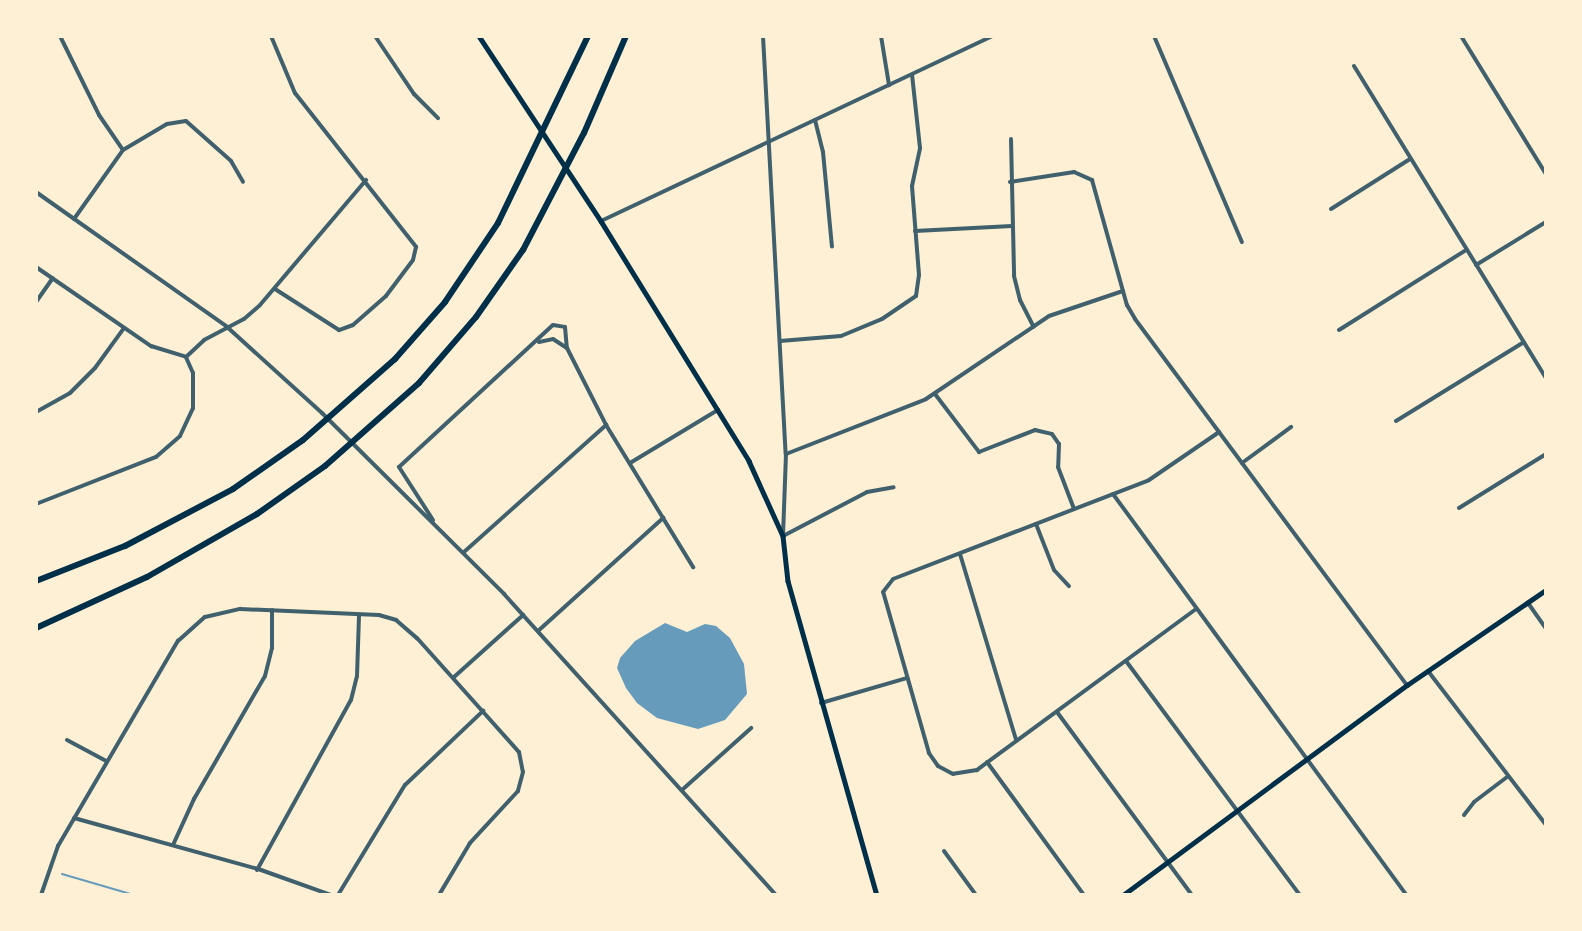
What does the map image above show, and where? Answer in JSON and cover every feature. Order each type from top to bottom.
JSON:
[{"type":"highway","points":[[36,628],[147,577],[256,514],[325,466],[419,383],[476,317],[523,250],[584,133],[626,36]]},
{"type":"highway","points":[[36,581],[125,546],[233,489],[303,440],[395,359],[445,302],[498,223],[588,37]]},
{"type":"main road","points":[[479,36],[601,221],[749,462],[783,536],[788,581],[877,895]]},
{"type":"main road","points":[[1123,895],[1407,685],[1546,590]]},
{"type":"street","points":[[60,36],[99,115],[123,150]]},
{"type":"street","points":[[271,36],[295,93],[366,180],[416,247],[412,260],[386,296],[353,325],[339,330],[275,289]]},
{"type":"street","points":[[375,36],[414,94],[438,118]]},
{"type":"street","points":[[763,36],[786,454],[783,536],[867,492],[894,487]]},
{"type":"street","points":[[881,36],[889,85]]},
{"type":"street","points":[[601,221],[993,36]]},
{"type":"street","points":[[1154,36],[1242,242]]},
{"type":"street","points":[[1461,36],[1546,174]]},
{"type":"street","points":[[1354,66],[1546,378]]},
{"type":"street","points":[[780,341],[842,336],[908,304],[916,296],[918,286],[912,186],[920,148],[912,74]]},
{"type":"street","points":[[815,120],[824,152],[832,247]]},
{"type":"street","points":[[74,219],[123,150],[167,124],[186,121],[231,161],[243,182]]},
{"type":"street","points":[[1011,139],[1010,182],[1016,291],[1034,327]]},
{"type":"street","points":[[1331,208],[1410,159]]},
{"type":"street","points":[[1010,182],[1074,172],[1092,180],[1123,291],[1135,319],[1407,685]]},
{"type":"street","points":[[186,357],[226,326],[250,315],[275,289],[366,180]]},
{"type":"street","points":[[36,192],[226,326],[322,413],[374,463],[409,502],[434,521],[524,615],[776,895]]},
{"type":"street","points":[[1476,265],[1546,222]]},
{"type":"street","points":[[915,231],[1012,226]]},
{"type":"street","points":[[1339,330],[1466,250]]},
{"type":"street","points":[[36,267],[124,328],[158,348],[186,357],[193,373],[193,408],[180,436],[156,457],[36,504]]},
{"type":"street","points":[[36,302],[53,278]]},
{"type":"street","points":[[786,454],[935,394],[1034,327],[1072,305],[1123,291]]},
{"type":"street","points":[[434,521],[399,467],[559,323],[567,331],[567,348],[606,425],[693,567]]},
{"type":"street","points":[[36,412],[70,393],[95,368],[124,328]]},
{"type":"street","points":[[538,342],[553,339],[567,348]]},
{"type":"street","points":[[1396,421],[1524,342]]},
{"type":"street","points":[[935,394],[979,452],[1026,432],[1045,430],[1052,434],[1059,444],[1059,466],[1074,509]]},
{"type":"street","points":[[630,463],[718,409]]},
{"type":"street","points":[[464,552],[606,425]]},
{"type":"street","points":[[1242,463],[1291,427]]},
{"type":"street","points":[[1196,609],[987,762],[967,774],[953,774],[932,758],[884,599],[885,587],[893,579],[1161,473],[1219,432]]},
{"type":"street","points":[[1459,508],[1546,454]]},
{"type":"street","points":[[1112,494],[1407,895]]},
{"type":"street","points":[[538,631],[663,518]]},
{"type":"street","points":[[1036,524],[1054,570],[1069,586]]},
{"type":"street","points":[[960,553],[1016,740]]},
{"type":"street","points":[[1528,603],[1546,630]]},
{"type":"street","points":[[40,895],[50,862],[106,761],[178,641],[191,626],[222,610],[272,610],[379,615],[404,625],[515,746],[523,764],[518,791],[470,843],[439,895]]},
{"type":"street","points":[[173,845],[194,799],[265,675],[272,648],[272,610]]},
{"type":"street","points":[[257,870],[351,700],[357,676],[359,615]]},
{"type":"street","points":[[454,677],[524,615]]},
{"type":"street","points":[[1126,660],[1300,895]]},
{"type":"street","points":[[1428,671],[1546,825]]},
{"type":"street","points":[[821,703],[907,678]]},
{"type":"street","points":[[339,895],[405,785],[483,711]]},
{"type":"street","points":[[1057,712],[1192,895]]},
{"type":"street","points":[[682,790],[751,728]]},
{"type":"street","points":[[67,740],[106,761]]},
{"type":"street","points":[[987,762],[1084,895]]},
{"type":"street","points":[[1464,815],[1474,802],[1507,777]]},
{"type":"street","points":[[74,818],[257,870],[331,895]]},
{"type":"street","points":[[944,851],[976,895]]},
{"type":"water","points":[[665,623],[687,632],[705,624],[716,626],[730,638],[744,664],[747,694],[725,720],[698,729],[657,718],[637,703],[626,688],[617,668],[620,658],[635,641]]},
{"type":"waterway","points":[[62,874],[134,895]]}]
